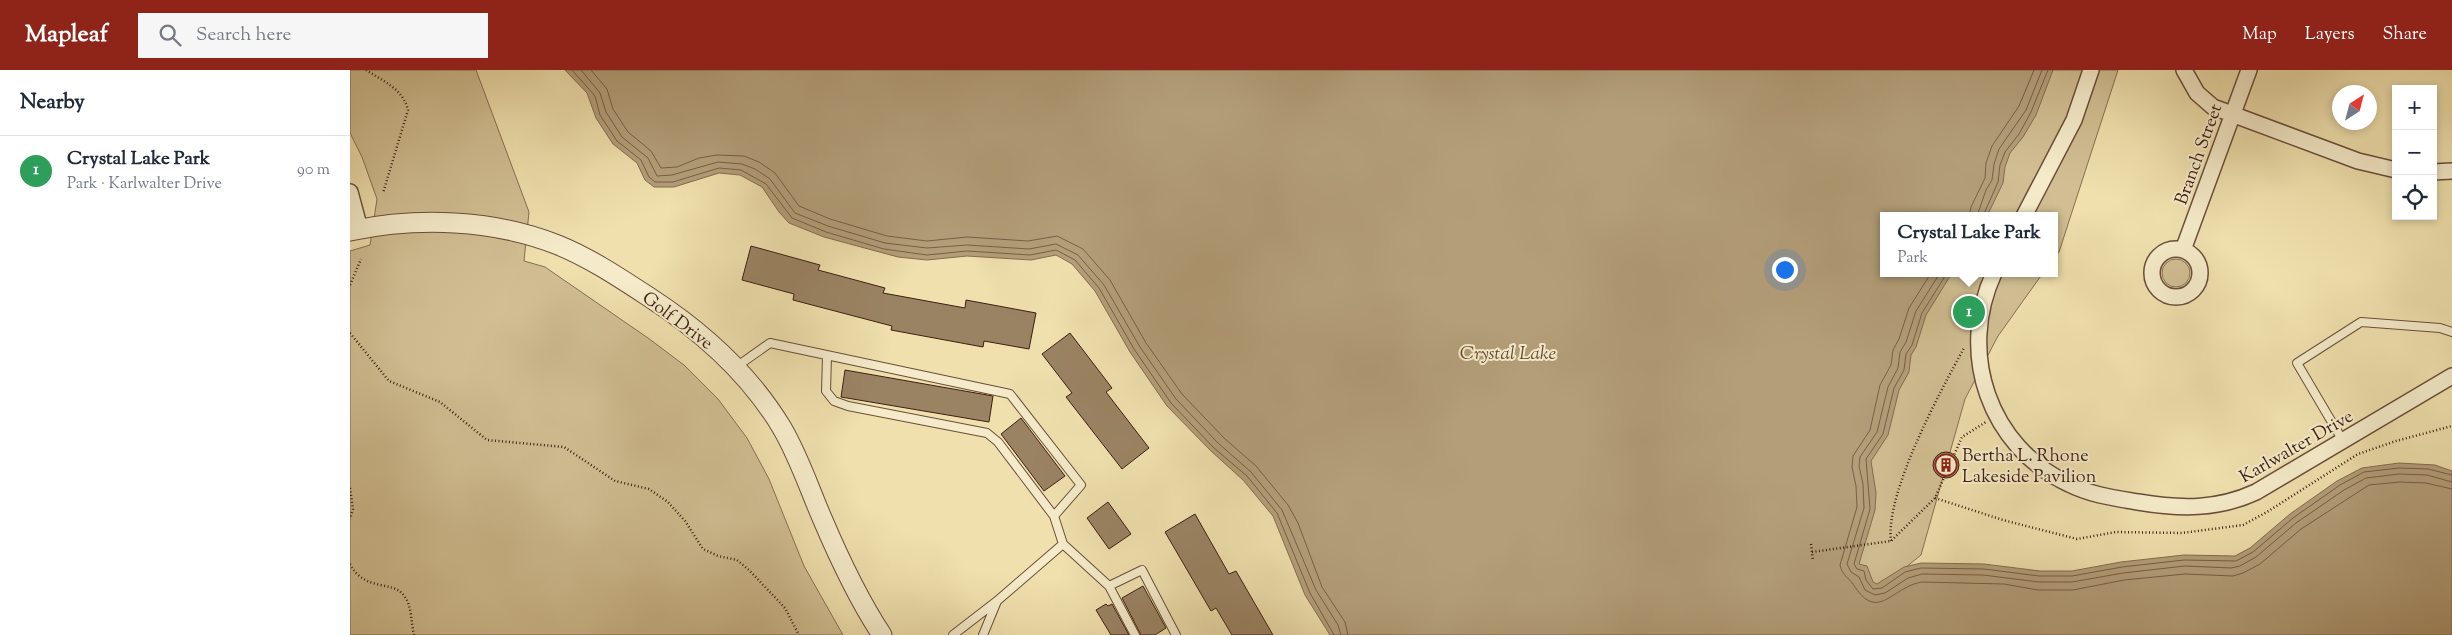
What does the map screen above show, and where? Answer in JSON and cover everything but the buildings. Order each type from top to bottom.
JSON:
[{"type":"street","points":[[2026,212],[2074,120],[2091,70]]},
{"type":"street","points":[[2184,70],[2202,99],[2213,107],[2358,161],[2392,169]]},
{"type":"street","name":"Branch Street","points":[[2183,250],[2249,70]]},
{"type":"street","points":[[2437,172],[2452,171]]},
{"type":"street","name":"Golf Drive","points":[[350,192],[355,230],[388,224],[466,225],[512,232],[558,245],[602,267],[665,307],[702,335],[736,367],[764,401],[788,439],[836,549],[882,635]]},
{"type":"street","name":"Karlwalter Drive","points":[[1993,277],[1982,308],[1978,345],[1983,382],[1996,416],[2012,442],[2046,472],[2069,485],[2102,496],[2176,508],[2220,505],[2246,497],[2452,376]]},
{"type":"lane","points":[[2343,441],[2297,363],[2362,322],[2440,328],[2452,332]]},
{"type":"lane","points":[[736,367],[770,343],[1010,394],[1081,485],[1054,516]]},
{"type":"lane","points":[[827,356],[826,391],[834,401],[848,406],[986,433],[998,442],[1054,516],[1063,544],[1109,586],[1135,635]]},
{"type":"lane","points":[[953,635],[997,601],[1063,544]]},
{"type":"lane","points":[[1109,586],[1142,570],[1176,635]]},
{"type":"lane","points":[[983,635],[997,601]]},
{"type":"path","points":[[366,70],[399,91],[406,100],[408,110],[382,193]]},
{"type":"path","points":[[350,285],[361,259]]},
{"type":"path","points":[[350,333],[389,381],[440,402],[487,440],[564,447],[615,481],[649,489],[668,502],[685,521],[703,549],[718,556],[738,560],[749,570],[785,608],[799,635]]},
{"type":"path","points":[[1892,541],[1890,527],[1900,486],[1935,402],[1965,345]]},
{"type":"path","points":[[1812,552],[1892,541],[1935,498],[1962,437],[1996,416]]},
{"type":"path","points":[[350,488],[353,509],[350,519]]},
{"type":"path","points":[[1811,544],[1813,561]]},
{"type":"path","points":[[350,564],[356,575],[364,581],[400,591],[405,596],[414,635]]},
{"type":"shaded area","points":[[350,70],[476,70],[529,212],[524,261],[545,267],[648,338],[684,365],[718,399],[747,438],[769,479],[804,566],[843,635],[350,635],[350,251],[370,245],[377,199],[362,157],[350,133]]},
{"type":"shaded area","points":[[2026,70],[2118,70],[2058,253],[2058,212],[1976,212]]},
{"type":"shaded area","points":[[2176,259],[2186,263],[2190,273],[2186,283],[2176,287],[2166,283],[2162,273],[2166,263]]},
{"type":"shaded area","points":[[1940,277],[2040,277],[1998,336],[1965,399],[1921,555],[1868,598],[1848,568],[1869,443]]},
{"type":"water","name":"Crystal Lake","points":[[565,70],[2053,70],[2036,115],[2023,137],[2010,153],[2005,167],[2003,183],[1989,212],[1880,212],[1880,277],[1950,277],[1926,315],[1916,347],[1911,355],[1909,372],[1899,390],[1888,435],[1871,461],[1876,493],[1875,510],[1859,564],[1867,566],[1873,582],[1877,584],[1904,567],[1921,563],[1984,564],[2040,571],[2072,571],[2121,562],[2184,555],[2235,556],[2250,548],[2290,514],[2337,481],[2362,468],[2399,463],[2435,465],[2452,471],[2452,635],[1330,635],[1305,595],[1273,516],[1243,480],[1211,451],[1167,406],[1130,352],[1095,291],[1072,264],[1056,255],[1031,260],[967,256],[927,260],[898,257],[824,237],[789,223],[762,187],[740,175],[719,173],[674,187],[654,187],[645,180],[637,163],[613,144],[596,118],[587,93]]},
{"type":"place","name":"Crystal Lake Park","points":[[1969,312]]},
{"type":"place","name":"Bertha L. Rhone Lakeside Pavilion","points":[[1946,465]]}]
